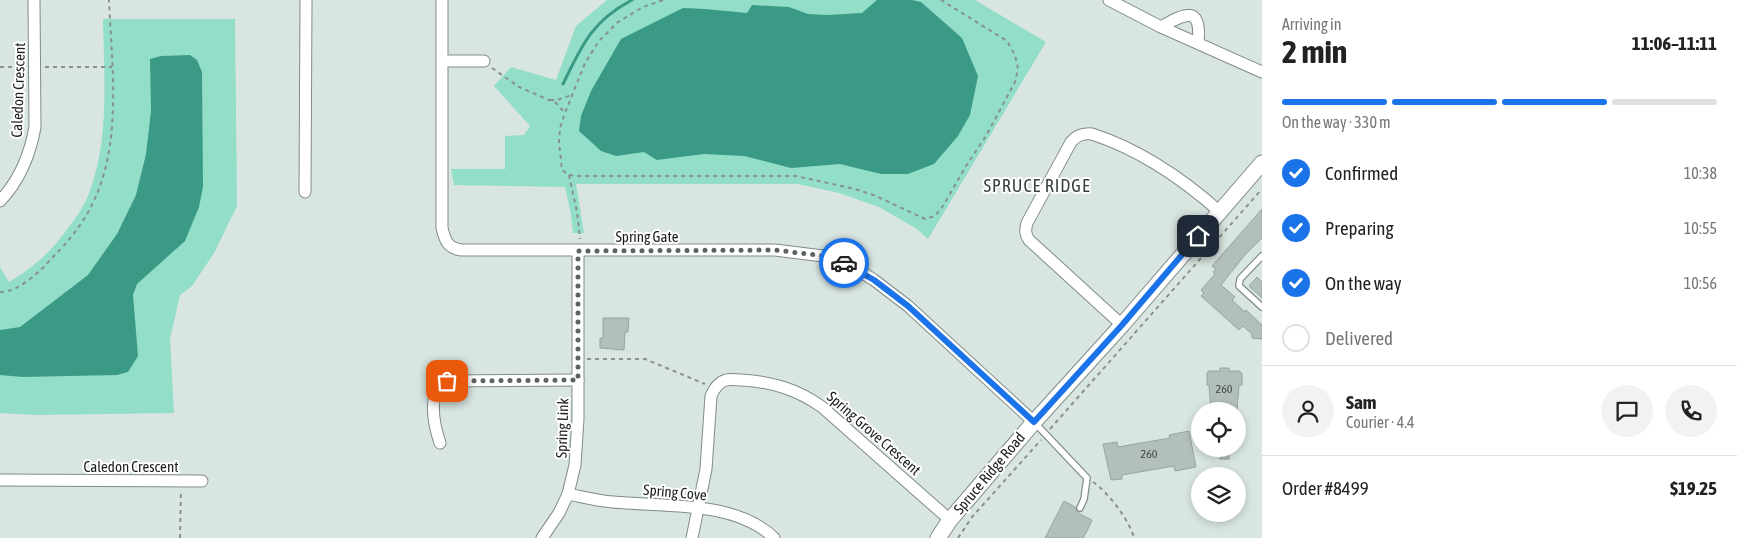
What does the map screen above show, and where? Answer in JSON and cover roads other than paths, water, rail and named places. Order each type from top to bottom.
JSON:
[{"type":"street","name":"Caledon Crescent","points":[[0,201],[17,180],[32,146],[35,127],[34,0]]},
{"type":"street","points":[[305,192],[306,0]]},
{"type":"street","name":"Spring Gate","points":[[442,0],[442,228],[447,244],[453,249],[578,251],[775,250],[824,256],[850,265],[874,280],[908,306],[1034,422]]},
{"type":"street","points":[[1109,0],[1161,27],[1262,72]]},
{"type":"street","points":[[1161,27],[1181,16],[1194,17],[1198,20],[1200,28],[1198,43]]},
{"type":"street","points":[[443,62],[484,62]]},
{"type":"street","points":[[1122,325],[1026,236],[1025,230],[1028,223],[1071,142],[1078,135],[1092,134],[1137,154],[1169,173],[1220,212]]},
{"type":"street","name":"Spruce Ridge Road","points":[[938,538],[950,520],[1034,422],[1122,325],[1262,163]]},
{"type":"street","name":"Spring Link","points":[[542,538],[559,513],[568,494],[576,465],[578,251]]},
{"type":"street","points":[[440,443],[435,423],[434,399],[436,391],[441,384],[447,381],[578,380]]},
{"type":"street","name":"Spring Grove Crescent","points":[[699,508],[706,469],[709,405],[714,389],[719,383],[727,380],[773,384],[807,396],[822,407],[950,520]]},
{"type":"street","name":"Caledon Crescent","points":[[0,480],[202,481]]},
{"type":"street","name":"Spring Cove","points":[[568,494],[612,502],[699,508],[723,512],[748,520],[774,538]]},
{"type":"street","points":[[692,538],[699,508]]},
{"type":"lane","points":[[1262,256],[1240,279],[1239,286],[1262,307]]},
{"type":"lane","points":[[1034,422],[1087,478],[1084,499],[1080,508]]},
{"type":"waterway","points":[[563,84],[576,57],[590,35],[607,16],[632,0]]},
{"type":"district","name":"SPRUCE RIDGE","points":[[1037,185]]}]
